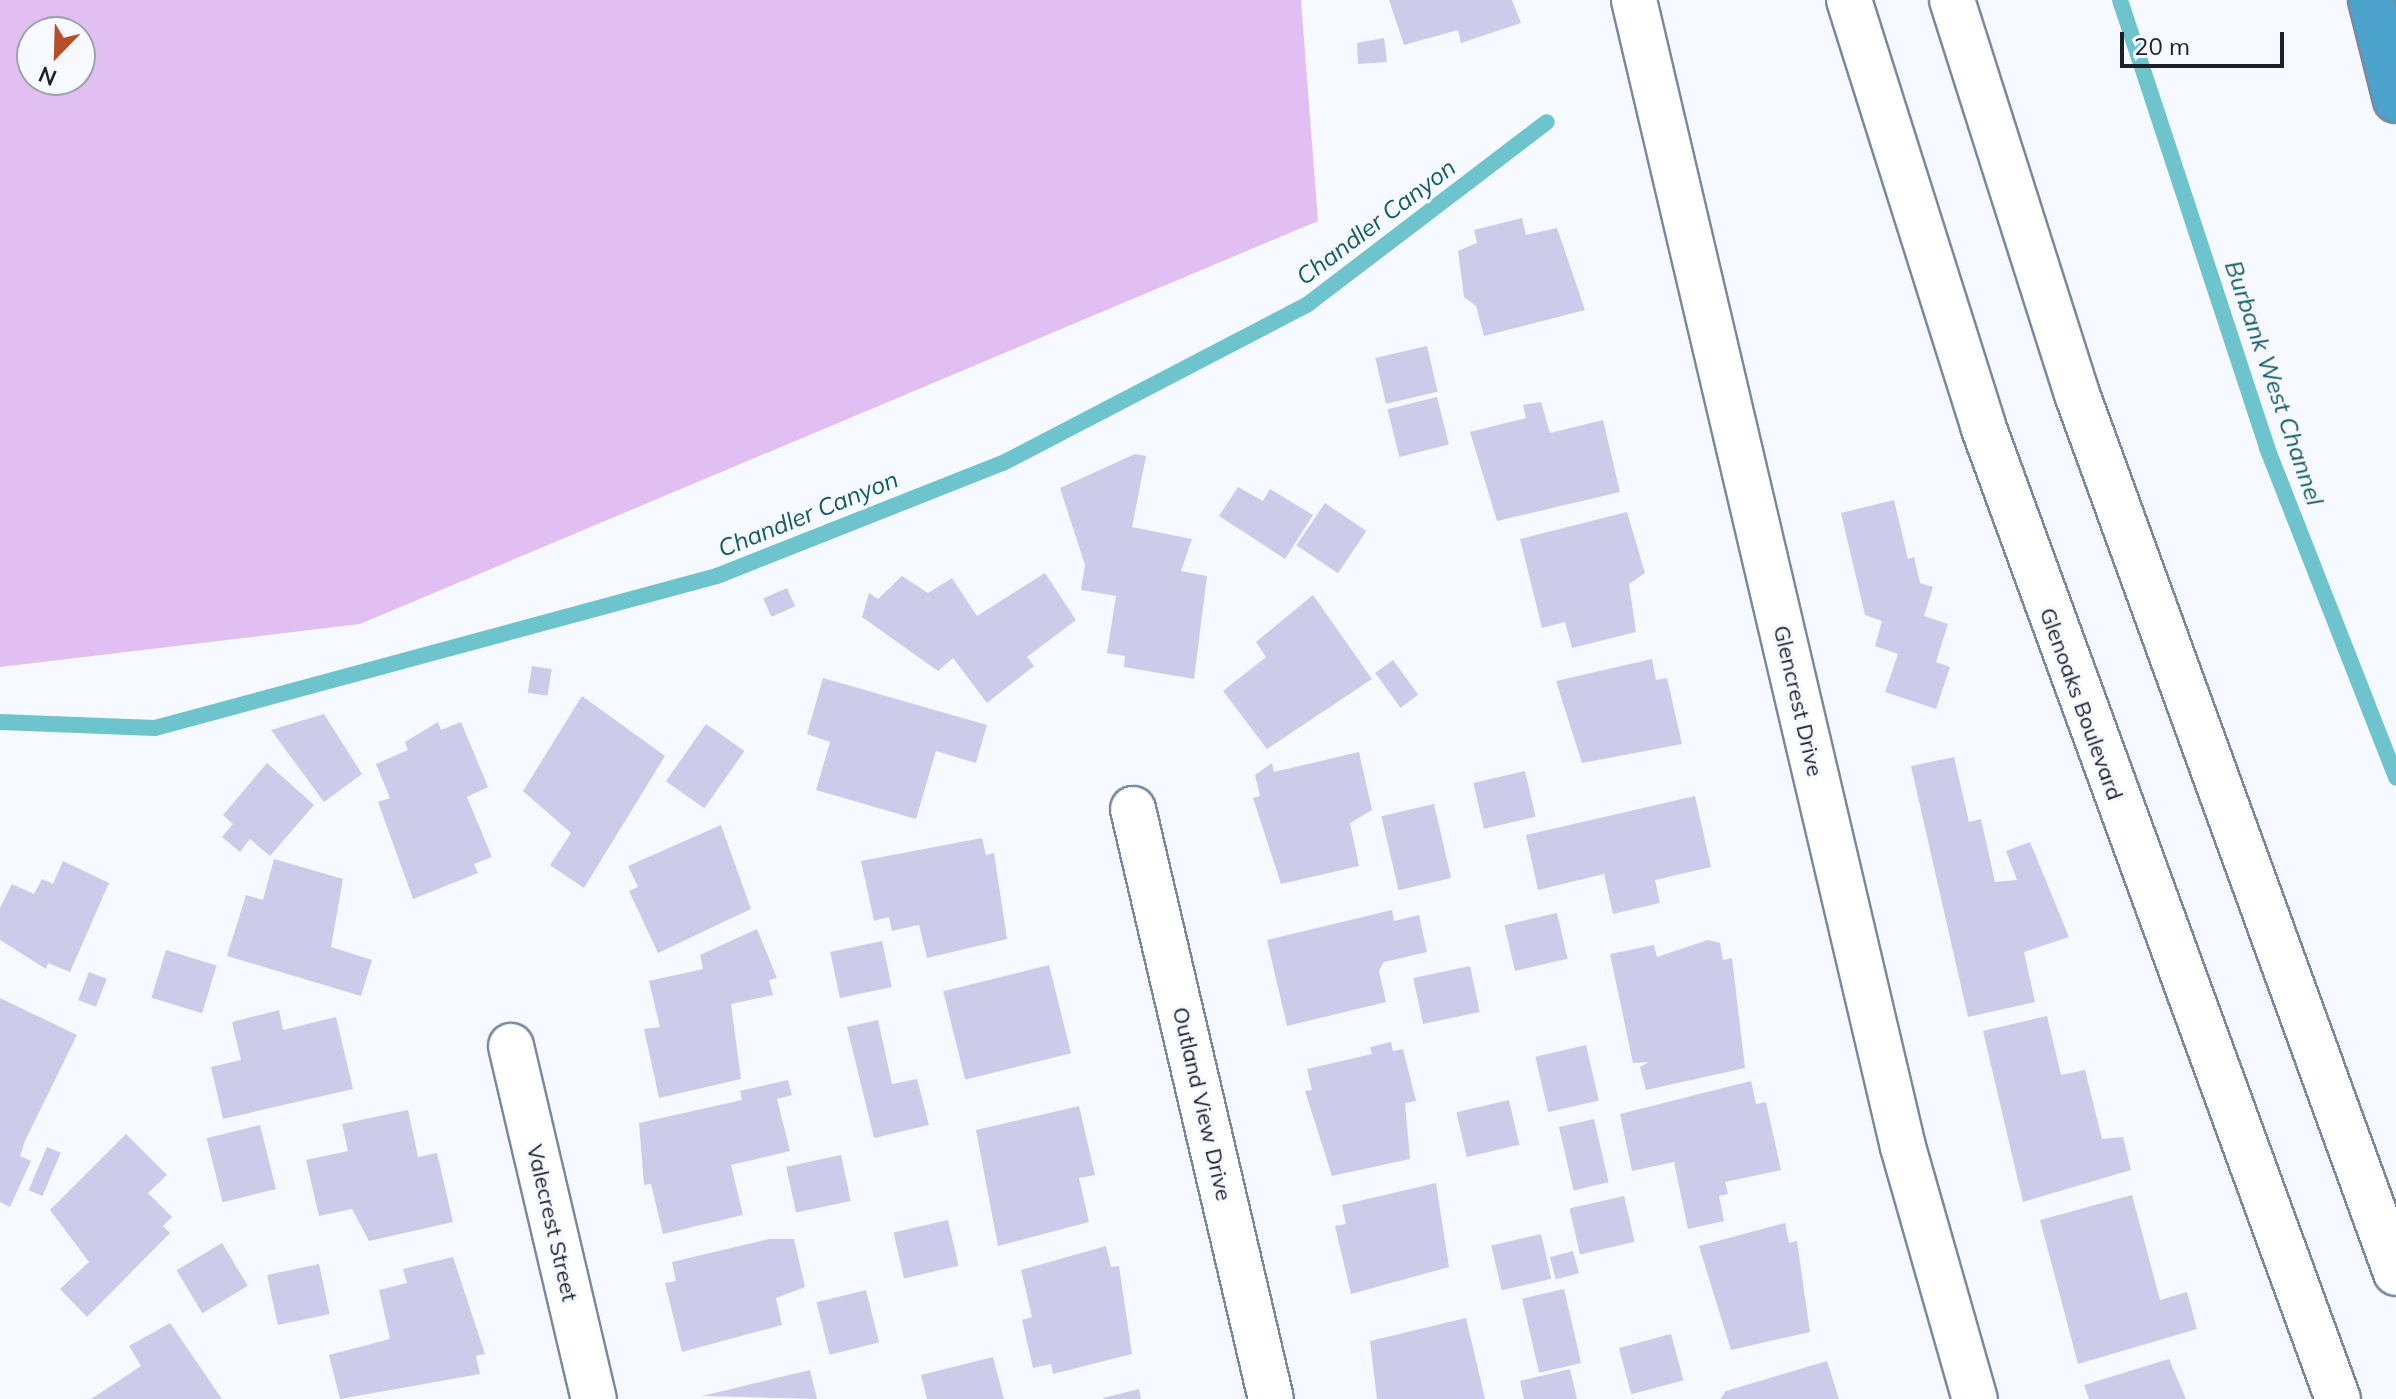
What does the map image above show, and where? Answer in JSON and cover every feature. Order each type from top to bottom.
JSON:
[{"type":"highway","points":[[2371,0],[2396,100]]},
{"type":"main road","name":"Glencrest Drive","points":[[1634,0],[1903,1147],[1975,1399]]},
{"type":"main road","name":"Glenoaks Boulevard","points":[[1849,0],[1983,426],[2338,1399]]},
{"type":"main road","points":[[1952,0],[2082,409],[2396,1273]]},
{"type":"main road","name":"Outland View Drive","points":[[1133,809],[1271,1399]]},
{"type":"main road","name":"Valecrest Street","points":[[511,1046],[594,1399]]},
{"type":"shaded area","points":[[0,0],[1301,0],[1318,221],[360,624],[0,667]]},
{"type":"building","points":[[1389,0],[1512,0],[1521,23],[1461,43],[1458,30],[1404,45]]},
{"type":"building","points":[[1384,38],[1387,62],[1358,64],[1357,43]]},
{"type":"building","points":[[1522,218],[1526,235],[1557,228],[1585,310],[1484,336],[1476,306],[1464,297],[1458,251],[1477,243],[1474,230]]},
{"type":"building","points":[[1427,346],[1438,392],[1386,404],[1375,358]]},
{"type":"building","points":[[1437,397],[1449,445],[1399,457],[1388,409]]},
{"type":"building","points":[[1541,402],[1550,433],[1603,420],[1620,492],[1497,521],[1470,432],[1526,418],[1523,405]]},
{"type":"building","points":[[1135,454],[1146,456],[1132,527],[1192,539],[1181,571],[1207,576],[1194,679],[1124,667],[1125,656],[1107,653],[1116,596],[1081,590],[1085,565],[1060,488]]},
{"type":"building","points":[[1238,487],[1263,501],[1270,489],[1313,515],[1285,559],[1219,516]]},
{"type":"building","points":[[1894,500],[1908,559],[1914,557],[1920,583],[1933,587],[1924,616],[1948,624],[1936,662],[1950,667],[1936,709],[1885,692],[1898,654],[1875,646],[1882,621],[1865,615],[1841,513]]},
{"type":"building","points":[[1325,503],[1366,531],[1338,573],[1296,545]]},
{"type":"building","points":[[1627,512],[1645,573],[1629,584],[1636,632],[1572,648],[1565,622],[1542,628],[1520,539]]},
{"type":"building","points":[[1045,573],[1076,620],[1027,657],[1034,666],[987,703],[953,658],[938,671],[862,617],[869,593],[878,599],[902,576],[928,593],[952,578],[977,616]]},
{"type":"building","points":[[787,588],[795,606],[771,617],[763,599]]},
{"type":"building","points":[[1313,595],[1372,679],[1267,749],[1223,691],[1266,657],[1256,642]]},
{"type":"building","points":[[1652,659],[1656,680],[1667,678],[1682,744],[1582,763],[1556,681]]},
{"type":"building","points":[[1393,660],[1418,695],[1400,708],[1375,673]]},
{"type":"building","points":[[532,666],[552,669],[548,696],[528,693]]},
{"type":"building","points":[[823,678],[987,725],[976,763],[936,751],[916,819],[816,790],[830,742],[807,734]]},
{"type":"building","points":[[582,696],[665,756],[584,888],[550,865],[571,833],[523,791]]},
{"type":"building","points":[[324,714],[362,774],[324,802],[271,730]]},
{"type":"building","points":[[438,722],[441,730],[461,722],[488,787],[467,797],[492,857],[474,864],[478,873],[413,899],[378,802],[390,798],[376,764],[408,750],[405,742]]},
{"type":"building","points":[[706,724],[745,751],[704,808],[666,781]]},
{"type":"building","points":[[1359,752],[1372,810],[1350,823],[1359,866],[1281,884],[1253,798],[1260,796],[1255,775],[1272,763],[1274,772]]},
{"type":"building","points":[[1954,757],[1969,822],[1981,819],[1995,882],[2017,880],[2006,851],[2030,842],[2069,937],[2024,952],[2035,1002],[1968,1017],[1911,766]]},
{"type":"building","points":[[267,763],[314,805],[270,856],[250,839],[240,852],[222,837],[233,824],[223,815]]},
{"type":"building","points":[[1525,771],[1536,817],[1484,829],[1473,783]]},
{"type":"building","points":[[1695,796],[1711,867],[1655,880],[1660,903],[1613,914],[1604,874],[1538,890],[1526,835]]},
{"type":"building","points":[[1434,804],[1451,878],[1398,890],[1381,816]]},
{"type":"building","points":[[721,825],[751,909],[658,953],[629,891],[638,887],[628,866]]},
{"type":"building","points":[[982,838],[986,855],[994,853],[1007,939],[927,958],[919,925],[892,931],[889,917],[874,921],[861,861]]},
{"type":"building","points":[[274,859],[343,879],[331,947],[372,960],[361,996],[227,956],[246,895],[263,900]]},
{"type":"building","points":[[63,861],[109,883],[70,972],[48,963],[46,969],[0,940],[0,908],[12,884],[34,894],[42,879],[53,884]]},
{"type":"building","points":[[1392,910],[1394,921],[1419,915],[1427,952],[1384,962],[1379,971],[1386,1002],[1287,1026],[1267,940]]},
{"type":"building","points":[[1557,913],[1568,959],[1515,971],[1504,925]]},
{"type":"building","points":[[757,929],[777,978],[769,980],[773,995],[731,1004],[741,1079],[659,1098],[644,1029],[660,1027],[649,981],[703,969],[700,955]]},
{"type":"building","points":[[1708,940],[1720,943],[1723,960],[1732,958],[1745,1068],[1646,1090],[1640,1067],[1649,1062],[1633,1063],[1610,954],[1654,945],[1657,957]]},
{"type":"building","points":[[882,941],[892,987],[840,998],[830,952]]},
{"type":"building","points":[[166,950],[217,965],[202,1013],[151,998]]},
{"type":"building","points":[[1049,965],[1071,1053],[965,1080],[943,991]]},
{"type":"building","points":[[1470,966],[1480,1012],[1423,1024],[1413,978]]},
{"type":"building","points":[[89,972],[107,979],[96,1007],[78,1000]]},
{"type":"building","points":[[0,998],[77,1035],[25,1141],[20,1156],[31,1161],[10,1207],[0,1202]]},
{"type":"building","points":[[279,1010],[283,1030],[336,1017],[353,1089],[223,1119],[211,1067],[241,1060],[232,1022]]},
{"type":"building","points":[[2047,1016],[2061,1075],[2085,1070],[2102,1139],[2123,1137],[2131,1170],[2023,1202],[1983,1031]]},
{"type":"building","points":[[878,1020],[892,1084],[917,1079],[929,1125],[874,1138],[847,1027]]},
{"type":"building","points":[[1391,1042],[1393,1051],[1403,1049],[1416,1101],[1405,1103],[1410,1159],[1332,1176],[1305,1091],[1312,1090],[1307,1069],[1372,1054],[1370,1047]]},
{"type":"building","points":[[1586,1045],[1599,1101],[1548,1112],[1535,1057]]},
{"type":"building","points":[[788,1080],[792,1095],[777,1099],[790,1151],[731,1165],[743,1215],[663,1234],[651,1184],[644,1185],[639,1123],[742,1100],[740,1091]]},
{"type":"building","points":[[1751,1081],[1756,1104],[1766,1102],[1781,1170],[1725,1182],[1728,1194],[1719,1196],[1724,1221],[1688,1229],[1674,1162],[1632,1171],[1620,1114]]},
{"type":"building","points":[[1509,1100],[1519,1145],[1467,1157],[1456,1112]]},
{"type":"building","points":[[1079,1106],[1095,1175],[1079,1178],[1089,1222],[998,1246],[976,1130]]},
{"type":"building","points":[[408,1110],[418,1157],[437,1153],[453,1222],[369,1241],[352,1209],[319,1216],[306,1160],[348,1151],[342,1124]]},
{"type":"building","points":[[1594,1119],[1609,1182],[1574,1190],[1559,1127]]},
{"type":"building","points":[[260,1125],[276,1189],[223,1202],[207,1138]]},
{"type":"building","points":[[126,1134],[167,1175],[148,1193],[172,1217],[163,1226],[170,1233],[87,1317],[60,1289],[89,1262],[50,1210]]},
{"type":"building","points":[[47,1147],[61,1153],[42,1196],[29,1190]]},
{"type":"building","points":[[841,1155],[851,1201],[796,1213],[786,1167]]},
{"type":"building","points":[[1436,1183],[1449,1267],[1351,1294],[1335,1226],[1346,1224],[1342,1205]]},
{"type":"building","points":[[2132,1195],[2160,1300],[2187,1292],[2197,1329],[2078,1364],[2040,1220]]},
{"type":"building","points":[[1624,1196],[1635,1242],[1580,1254],[1569,1209]]},
{"type":"building","points":[[948,1220],[959,1266],[904,1278],[893,1233]]},
{"type":"building","points":[[1785,1223],[1789,1243],[1797,1241],[1810,1332],[1731,1350],[1699,1246]]},
{"type":"building","points":[[1541,1234],[1551,1279],[1502,1290],[1491,1245]]},
{"type":"building","points":[[769,1239],[794,1239],[805,1287],[776,1298],[782,1325],[682,1352],[665,1283],[676,1281],[672,1262]]},
{"type":"building","points":[[222,1243],[248,1286],[202,1313],[177,1270]]},
{"type":"building","points":[[1106,1246],[1111,1267],[1119,1266],[1132,1354],[1053,1374],[1051,1364],[1033,1368],[1022,1320],[1032,1317],[1021,1270]]},
{"type":"building","points":[[1573,1251],[1579,1273],[1556,1279],[1550,1257]]},
{"type":"building","points":[[453,1257],[485,1354],[476,1356],[480,1374],[340,1399],[329,1355],[390,1339],[379,1290],[407,1283],[403,1269]]},
{"type":"building","points":[[319,1264],[330,1314],[278,1325],[267,1275]]},
{"type":"building","points":[[1564,1289],[1581,1363],[1539,1373],[1522,1299]]},
{"type":"building","points":[[866,1290],[879,1342],[830,1355],[817,1302]]},
{"type":"building","points":[[1466,1318],[1485,1399],[1377,1399],[1370,1341]]},
{"type":"building","points":[[170,1323],[222,1399],[91,1399],[141,1366],[129,1346]]},
{"type":"building","points":[[1671,1334],[1683,1380],[1631,1394],[1619,1348]]},
{"type":"building","points":[[993,1357],[1004,1399],[927,1399],[921,1375]]},
{"type":"building","points":[[2169,1359],[2186,1399],[2089,1399],[2084,1385]]},
{"type":"building","points":[[1827,1361],[1839,1399],[1720,1399],[1726,1391]]},
{"type":"building","points":[[1570,1369],[1577,1399],[1524,1399],[1520,1381]]},
{"type":"building","points":[[810,1370],[817,1399],[702,1396]]},
{"type":"building","points":[[1139,1389],[1141,1399],[1103,1399],[1103,1398]]},
{"type":"waterway","name":"Burbank West Channel","points":[[2120,0],[2267,448],[2396,778]]},
{"type":"waterway","name":"Chandler Canyon","points":[[0,722],[155,728],[717,576],[1003,463],[1308,304],[1547,122]]}]
